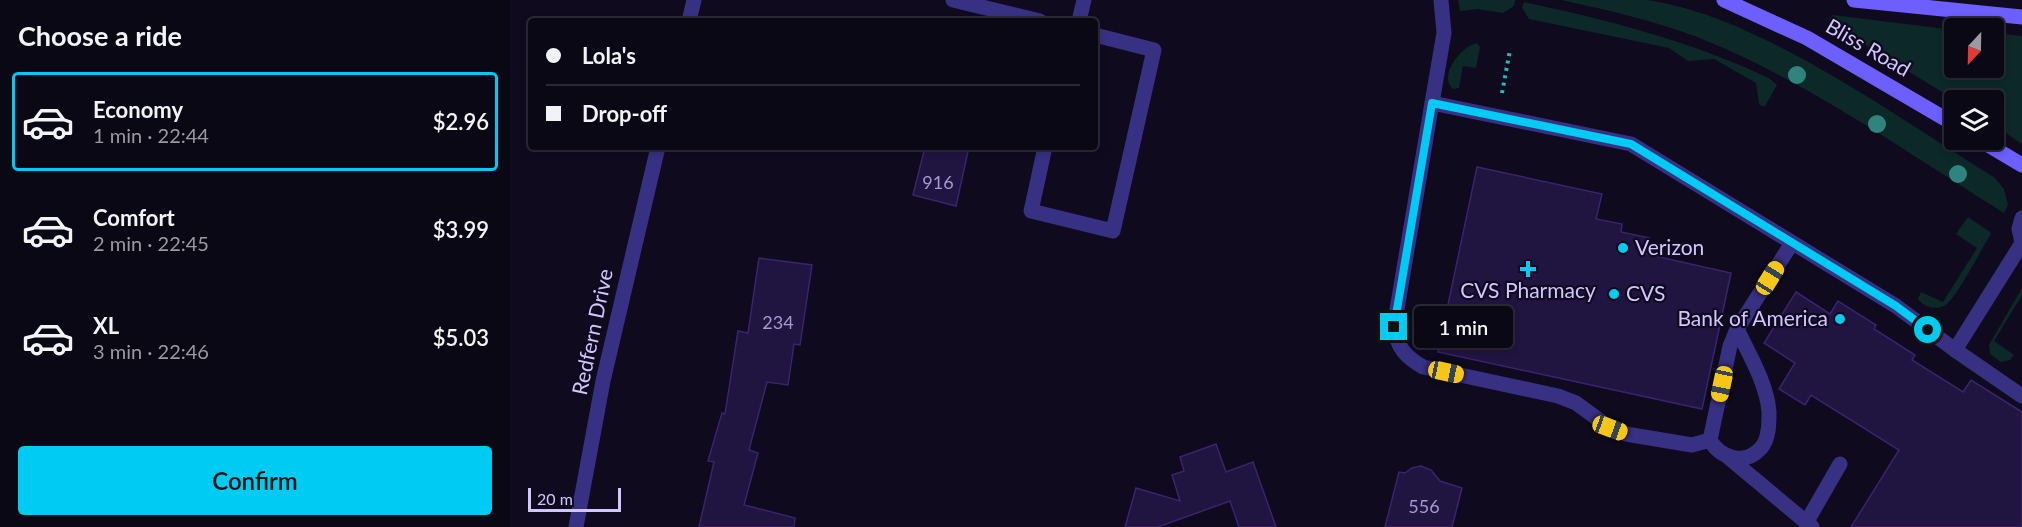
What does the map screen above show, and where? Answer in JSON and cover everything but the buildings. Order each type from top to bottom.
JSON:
[{"type":"main road","name":"Bliss Road","points":[[1724,0],[1807,38],[1944,118]]},
{"type":"main road","points":[[1854,0],[2022,17]]},
{"type":"main road","points":[[1997,150],[2022,165]]},
{"type":"street","points":[[690,18],[694,0]]},
{"type":"street","points":[[953,0],[1028,18]]},
{"type":"street","points":[[1080,18],[1083,0]]},
{"type":"street","points":[[1441,0],[1444,33],[1394,327],[1396,342],[1407,358],[1423,367],[1558,396],[1576,403],[1610,428],[1626,434],[1692,445],[1710,440]]},
{"type":"street","points":[[1044,150],[1031,211],[1113,231],[1154,50],[1098,36]]},
{"type":"street","points":[[1432,103],[1631,144],[1896,306],[2022,396]]},
{"type":"street","name":"Redfern Drive","points":[[576,527],[603,381],[657,150]]},
{"type":"street","points":[[1955,350],[2022,243],[2019,229],[2022,218]]},
{"type":"street","points":[[1792,243],[1737,330],[1730,346],[1710,440],[1716,450],[1728,457],[1809,525],[1840,464]]},
{"type":"street","points":[[1728,457],[1744,459],[1761,448],[1769,431],[1769,410],[1758,376],[1737,330]]},
{"type":"path","points":[[1501,100],[1510,50]]},
{"type":"green space","points":[[1458,0],[1515,0],[1514,6],[1503,13],[1478,9],[1460,11]]},
{"type":"green space","points":[[1561,0],[1647,0],[1690,9],[1735,26],[1780,47],[1871,99],[1944,145],[1944,150],[1951,150],[1994,177],[2004,189],[2008,205],[2004,213],[1854,118],[1777,74],[1697,37],[1629,16]]},
{"type":"green space","points":[[1524,2],[1618,24],[1679,42],[1769,78],[1777,85],[1765,106],[1762,106],[1759,104],[1756,83],[1714,59],[1688,61],[1669,48],[1529,19],[1522,8]]},
{"type":"green space","points":[[1833,15],[1944,29],[1944,78],[2004,78],[2004,34],[2022,36],[2022,144],[2004,132],[2004,90],[1944,90],[1944,93],[1830,23],[1829,19]]},
{"type":"green space","points":[[1477,43],[1480,47],[1476,68],[1463,66],[1459,88],[1453,89],[1448,77],[1453,63],[1464,50]]},
{"type":"green space","points":[[1968,217],[1991,234],[1964,281],[1947,304],[1935,308],[1927,306],[1918,299],[1921,292],[1943,302],[1977,248],[1956,234]]},
{"type":"green space","points":[[2022,288],[2022,295],[1994,341],[2014,355],[2010,360],[2001,362],[1990,354],[1989,345]]},
{"type":"place","name":"Verizon","points":[[1623,248]]},
{"type":"place","name":"CVS Pharmacy","points":[[1528,269]]},
{"type":"place","name":"CVS","points":[[1614,294]]},
{"type":"place","name":"Bank of America","points":[[1840,319]]},
{"type":"route","points":[[1394,327],[1432,103],[1631,144],[1896,306],[1928,330]]}]
